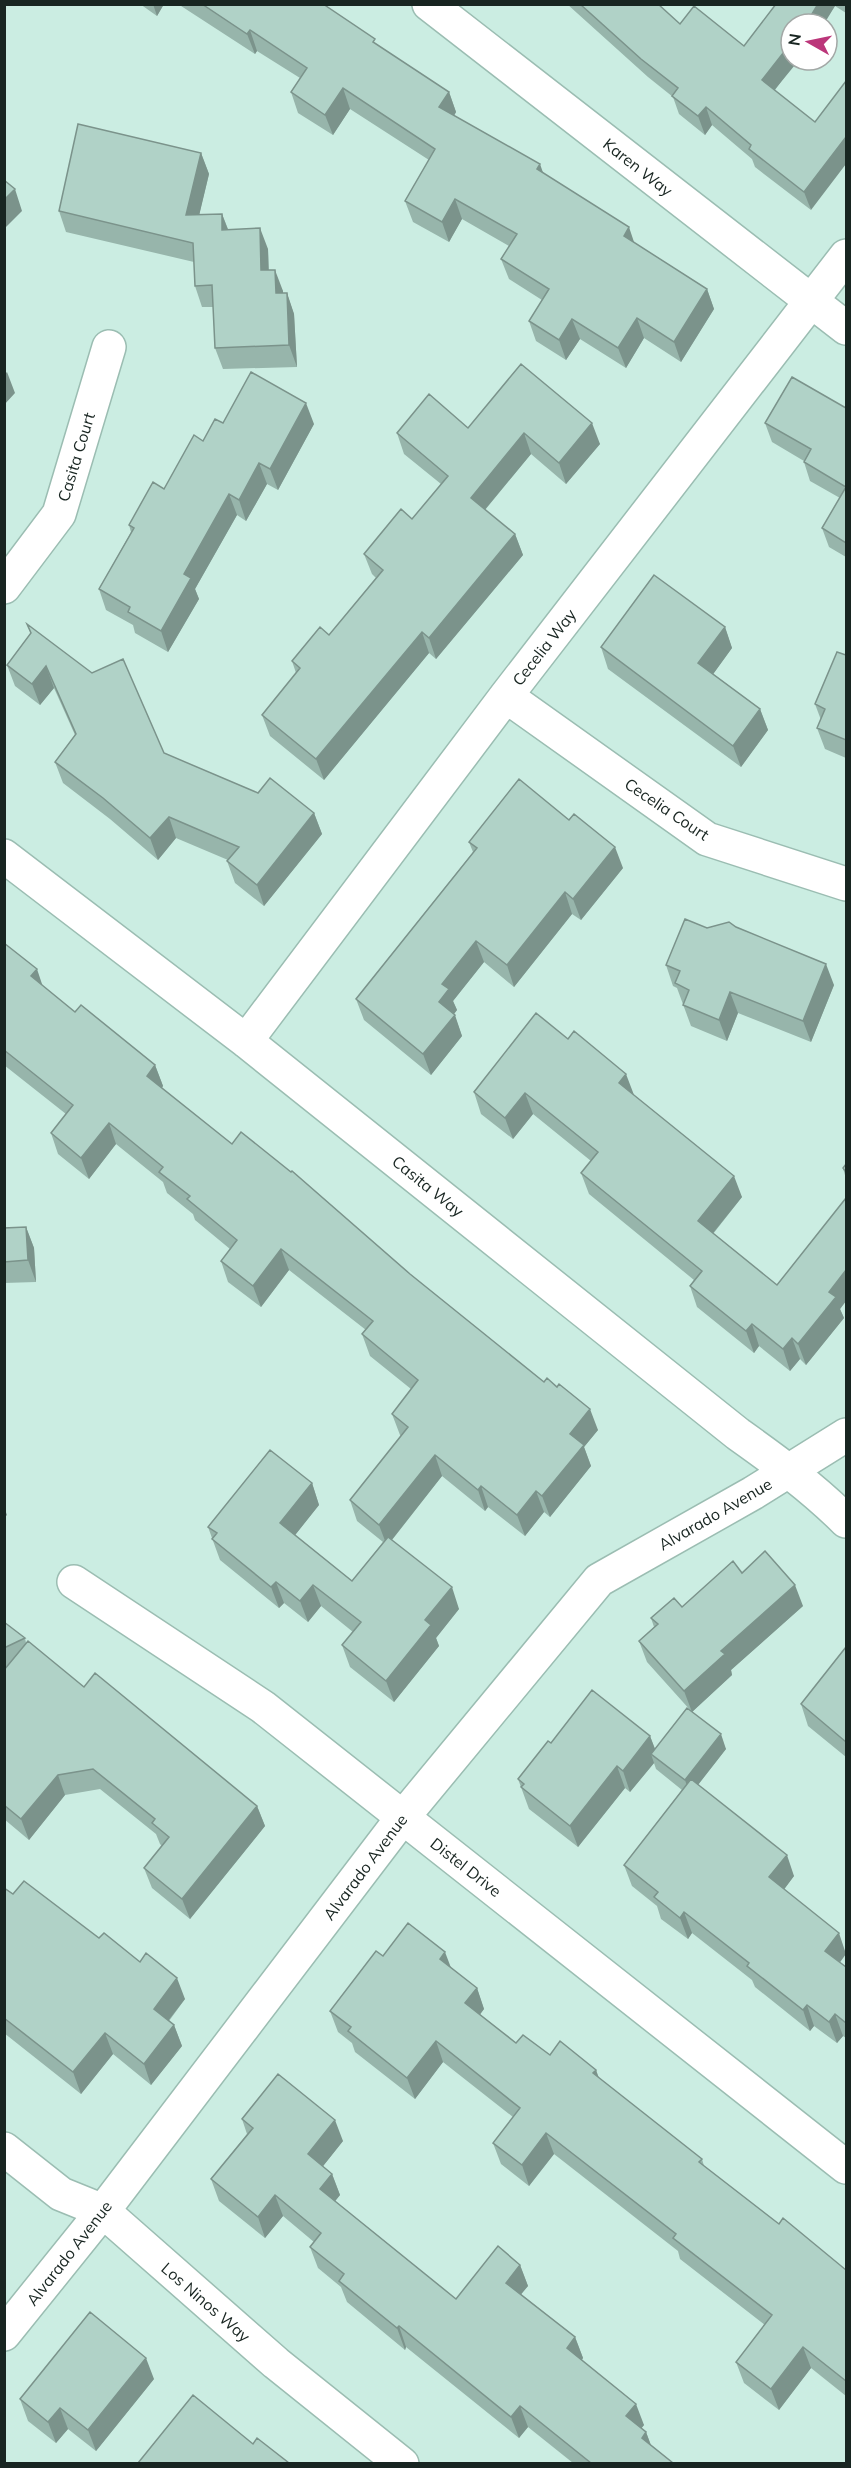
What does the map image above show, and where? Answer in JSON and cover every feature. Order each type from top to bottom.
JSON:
[{"type":"street","name":"Karen Way","points":[[429,4],[846,328]]},
{"type":"street","name":"Cecelia Way","points":[[246,1041],[506,696],[846,256]]},
{"type":"street","name":"Casita Court","points":[[4,587],[59,514],[110,347]]},
{"type":"street","name":"Cecelia Court","points":[[506,696],[706,839],[846,884]]},
{"type":"street","name":"Casita Way","points":[[4,856],[246,1041],[729,1427],[789,1470],[846,1521]]},
{"type":"street","name":"Alvarado Avenue","points":[[4,2334],[103,2211],[403,1816],[599,1580],[846,1435]]},
{"type":"street","name":"Distel Drive","points":[[74,1582],[264,1707],[846,2168]]},
{"type":"street","name":"Los Ninos Way","points":[[4,2149],[61,2194],[103,2211],[276,2363],[402,2463]]},
{"type":"building","points":[[202,4],[323,4],[375,39],[373,42],[449,92],[439,107],[540,164],[537,169],[629,227],[624,236],[707,289],[674,342],[637,318],[618,348],[572,319],[559,340],[529,321],[549,289],[501,259],[517,234],[455,199],[442,222],[405,201],[435,149],[343,88],[325,115],[291,92],[307,68],[250,30],[247,34]]},
{"type":"building","points":[[580,4],[658,4],[680,24],[694,6],[744,46],[776,4],[818,4],[813,12],[779,12],[779,58],[762,80],[815,122],[846,81],[846,137],[804,192],[749,149],[751,145],[706,107],[698,116],[672,96],[678,88],[641,59]]},
{"type":"building","points":[[78,124],[201,153],[186,215],[222,214],[222,230],[260,228],[261,270],[275,270],[276,293],[287,293],[289,345],[215,348],[212,285],[195,286],[193,243],[59,211]]},
{"type":"building","points":[[4,180],[15,189],[4,200]]},
{"type":"building","points":[[521,364],[592,423],[559,463],[524,433],[471,498],[515,534],[429,638],[422,632],[316,759],[262,715],[300,668],[292,661],[320,627],[329,635],[383,570],[364,554],[401,509],[412,519],[448,476],[397,433],[429,394],[468,428]]},
{"type":"building","points":[[251,372],[306,403],[270,469],[259,463],[239,500],[229,494],[184,574],[191,578],[161,631],[128,612],[130,607],[99,589],[134,528],[129,525],[153,482],[164,489],[194,435],[203,441],[215,419],[223,423]]},
{"type":"building","points":[[792,377],[846,408],[846,487],[804,462],[811,449],[765,423]]},
{"type":"building","points":[[846,487],[846,543],[822,528]]},
{"type":"building","points":[[654,575],[725,627],[698,663],[760,709],[733,746],[601,647]]},
{"type":"building","points":[[27,624],[92,673],[123,659],[164,753],[258,793],[270,778],[314,813],[257,885],[227,861],[239,847],[169,817],[150,838],[103,798],[55,762],[76,734],[46,666],[32,684],[7,665],[31,633]]},
{"type":"building","points":[[837,652],[846,655],[846,740],[817,728],[825,709],[815,704]]},
{"type":"building","points":[[519,779],[569,820],[574,814],[615,847],[573,899],[565,892],[507,965],[476,941],[442,984],[449,989],[439,1002],[455,1015],[423,1054],[356,999],[477,848],[469,842]]},
{"type":"building","points":[[685,919],[707,928],[729,922],[736,927],[826,964],[803,1021],[730,992],[719,1020],[683,1005],[689,990],[675,983],[680,971],[666,965]]},
{"type":"building","points":[[4,943],[37,969],[31,976],[75,1012],[81,1005],[155,1065],[147,1076],[232,1144],[241,1132],[292,1171],[410,1274],[544,1382],[547,1378],[557,1387],[559,1384],[590,1409],[570,1434],[584,1445],[542,1496],[536,1491],[517,1515],[481,1486],[478,1490],[435,1455],[379,1525],[350,1500],[408,1427],[392,1414],[418,1380],[362,1334],[373,1321],[281,1249],[253,1286],[221,1261],[237,1240],[187,1199],[190,1196],[159,1172],[163,1167],[109,1123],[81,1158],[51,1133],[73,1105],[4,1050]]},
{"type":"building","points":[[536,1013],[568,1039],[574,1031],[626,1074],[619,1083],[734,1176],[698,1221],[777,1285],[846,1198],[846,1270],[829,1292],[836,1297],[798,1344],[792,1338],[783,1349],[752,1324],[746,1331],[690,1286],[702,1271],[581,1173],[598,1152],[525,1093],[505,1118],[474,1092]]},
{"type":"building","points":[[26,1227],[28,1260],[4,1262],[4,1228]]},
{"type":"building","points":[[270,1450],[312,1483],[280,1523],[352,1581],[388,1537],[452,1587],[425,1620],[431,1625],[386,1681],[342,1645],[361,1622],[313,1585],[300,1601],[276,1582],[271,1587],[212,1539],[217,1533],[208,1527]]},
{"type":"building","points":[[765,1551],[795,1585],[721,1651],[725,1654],[684,1691],[639,1641],[658,1624],[651,1618],[674,1598],[682,1607],[733,1561],[742,1573]]},
{"type":"building","points":[[4,1622],[25,1638],[4,1648]]},
{"type":"building","points":[[28,1641],[84,1687],[95,1673],[257,1806],[182,1899],[144,1868],[169,1837],[152,1823],[155,1819],[93,1769],[58,1775],[21,1819],[4,1805],[4,1670]]},
{"type":"building","points":[[846,1647],[846,1742],[801,1704]]},
{"type":"building","points":[[592,1690],[650,1736],[623,1771],[617,1766],[570,1826],[521,1787],[524,1784],[518,1779],[548,1741],[551,1743]]},
{"type":"building","points":[[687,1708],[721,1734],[685,1780],[651,1754]]},
{"type":"building","points":[[691,1779],[787,1855],[769,1877],[839,1933],[825,1951],[846,1967],[846,2023],[835,2014],[829,2022],[807,2005],[803,2010],[747,1966],[749,1963],[684,1912],[680,1918],[654,1897],[658,1892],[624,1865]]},
{"type":"building","points":[[24,1881],[99,1938],[104,1933],[140,1962],[146,1953],[177,1978],[154,2009],[174,2025],[144,2064],[105,2033],[73,2072],[4,2018],[4,1888],[13,1894]]},
{"type":"building","points":[[408,1923],[445,1952],[440,1959],[477,1988],[465,2003],[516,2043],[523,2035],[550,2055],[560,2041],[596,2070],[593,2073],[702,2159],[699,2162],[779,2224],[783,2218],[846,2270],[846,2381],[803,2347],[771,2389],[736,2362],[772,2315],[673,2238],[676,2234],[546,2133],[522,2165],[493,2143],[520,2108],[436,2041],[407,2078],[348,2031],[351,2027],[330,2011],[376,1951],[383,1956]]},
{"type":"building","points":[[278,2074],[335,2120],[308,2154],[332,2174],[320,2189],[456,2299],[498,2246],[520,2265],[506,2283],[575,2337],[567,2348],[636,2404],[626,2416],[646,2432],[642,2438],[673,2463],[591,2463],[520,2406],[511,2417],[399,2326],[397,2328],[339,2281],[344,2274],[310,2247],[321,2233],[275,2195],[258,2217],[211,2179],[253,2128],[242,2119]]},
{"type":"building","points":[[90,2312],[146,2358],[88,2430],[60,2408],[48,2422],[20,2399]]},
{"type":"building","points":[[193,2395],[253,2444],[257,2438],[289,2463],[138,2463]]}]
